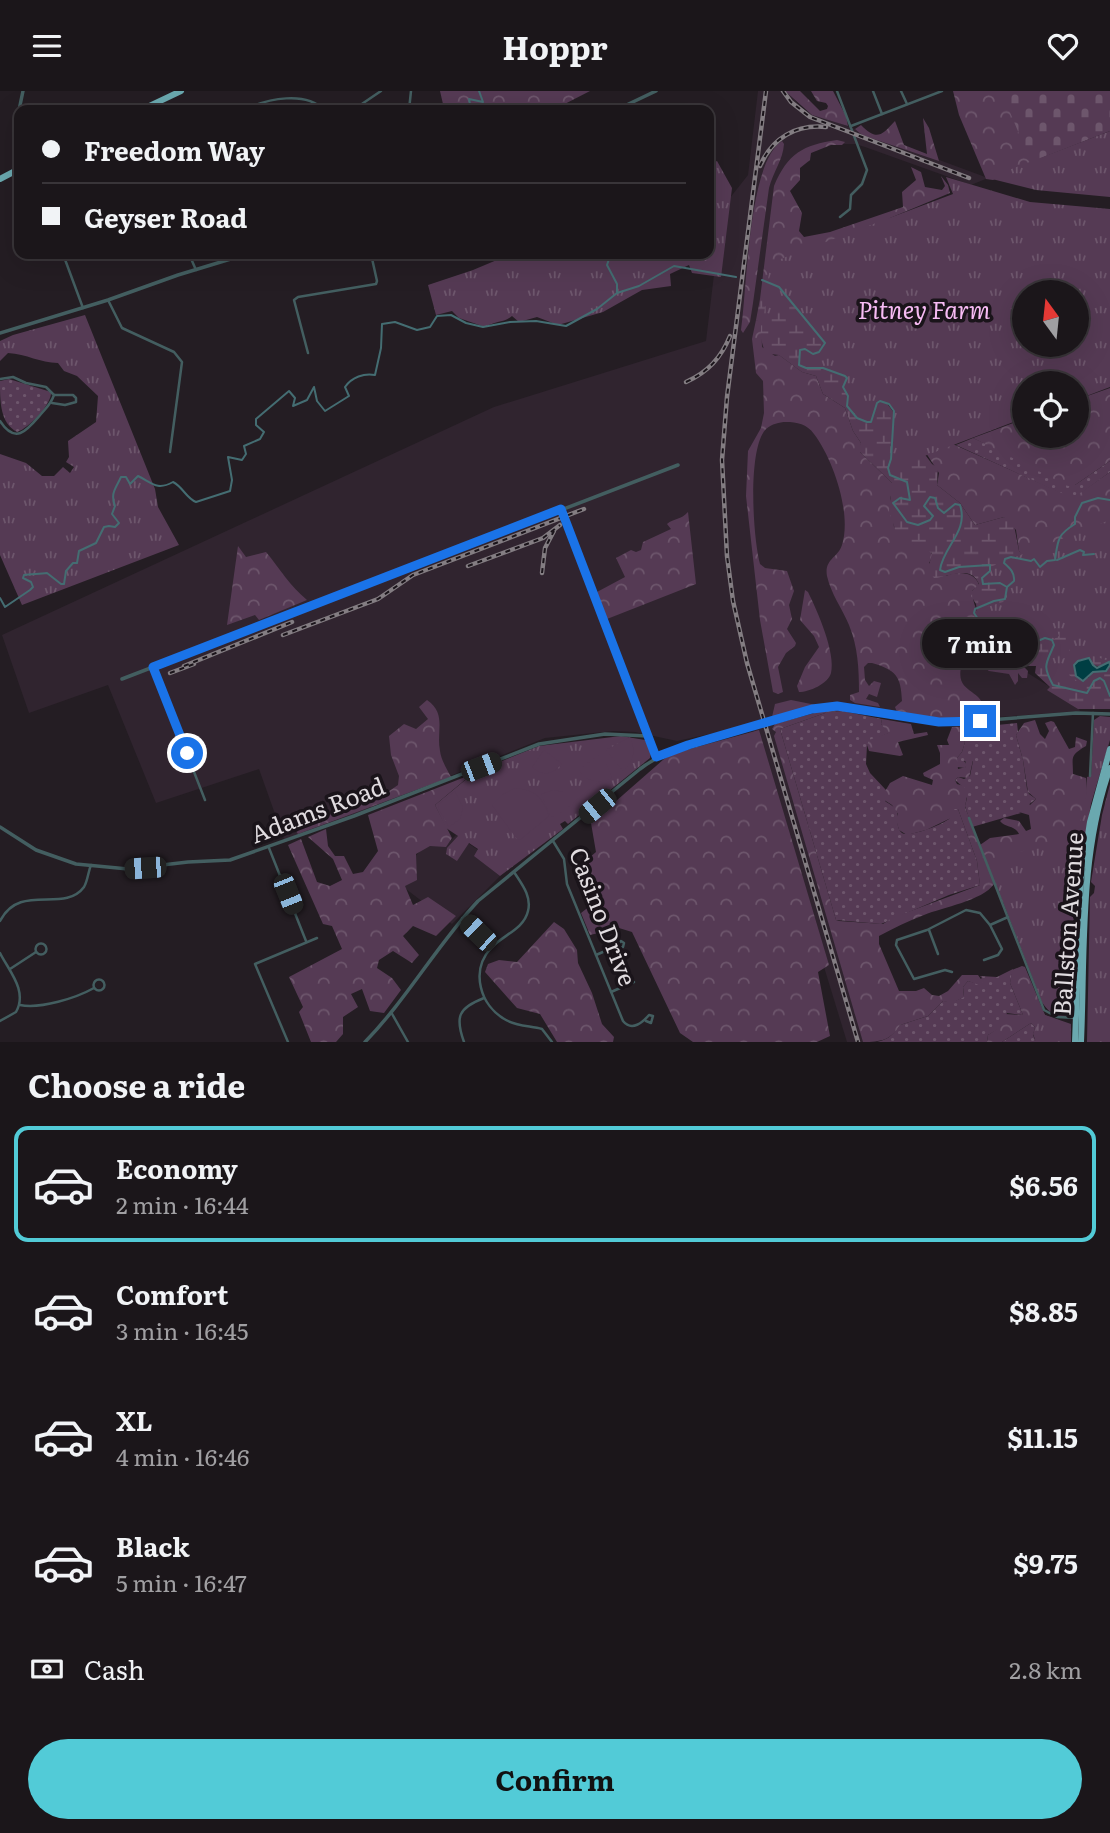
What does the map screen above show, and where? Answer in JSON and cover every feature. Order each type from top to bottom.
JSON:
[{"type":"highway","points":[[152,105],[181,91]]},
{"type":"highway","name":"Ballston Avenue","points":[[1075,1042],[1082,1019],[1081,880],[1092,813],[1110,749]]},
{"type":"highway","name":"Ballston Avenue","points":[[1081,1042],[1088,873],[1099,806],[1110,768]]},
{"type":"street","points":[[360,105],[381,91]]},
{"type":"street","points":[[633,105],[656,91]]},
{"type":"street","points":[[837,91],[866,163],[866,177],[851,195],[850,209],[840,217]]},
{"type":"street","points":[[873,91],[882,114]]},
{"type":"street","points":[[901,91],[907,105]]},
{"type":"street","points":[[851,127],[942,91]]},
{"type":"street","points":[[257,105],[289,93]]},
{"type":"street","points":[[305,94],[320,105]]},
{"type":"street","points":[[65,259],[83,308]]},
{"type":"street","points":[[191,259],[196,270]]},
{"type":"street","points":[[0,333],[231,259]]},
{"type":"street","points":[[308,353],[294,299],[373,285],[377,281],[372,259]]},
{"type":"street","points":[[108,300],[122,328],[128,333],[174,352],[181,359],[183,366],[170,452]]},
{"type":"street","points":[[0,379],[13,377],[46,387],[54,395],[74,395],[76,398],[76,402],[65,405],[52,403]]},
{"type":"street","points":[[0,421],[5,429],[20,434],[29,430],[52,403],[54,395]]},
{"type":"street","points":[[122,679],[678,465]]},
{"type":"street","points":[[561,509],[656,757]]},
{"type":"street","points":[[153,667],[205,800]]},
{"type":"street","points":[[365,1042],[462,918],[486,894],[656,757],[688,745],[832,706],[951,723],[1110,714]]},
{"type":"street","points":[[1090,776],[1093,713]]},
{"type":"street","name":"Adams Road","points":[[0,827],[13,838],[46,855],[76,864],[128,869],[183,862],[230,860],[269,848],[539,744],[605,734],[648,736]]},
{"type":"street","points":[[969,818],[1044,1010],[1057,1017],[1082,1019]]},
{"type":"street","name":"Casino Drive","points":[[553,841],[564,859],[567,884],[625,1024],[632,1026],[646,1021]]},
{"type":"street","points":[[269,848],[306,941]]},
{"type":"street","points":[[0,921],[9,909],[24,901],[75,895],[86,881],[91,865]]},
{"type":"street","points":[[514,872],[527,893],[527,913],[519,926],[492,947],[481,965],[480,983],[490,1008],[504,1020],[542,1029],[552,1042]]},
{"type":"street","points":[[952,972],[945,970],[914,979],[896,945],[897,940],[929,930],[966,910],[980,913],[990,925],[1002,949],[998,955],[984,960]]},
{"type":"street","points":[[990,925],[1008,917]]},
{"type":"street","points":[[462,918],[492,947]]},
{"type":"street","points":[[929,930],[937,954]]},
{"type":"street","points":[[288,1042],[256,964],[317,938]]},
{"type":"street","points":[[596,955],[614,948]]},
{"type":"street","points":[[0,953],[18,986],[20,1005],[13,1016],[0,1021]]},
{"type":"street","points":[[10,969],[36,953]]},
{"type":"street","points":[[611,992],[634,982]]},
{"type":"street","points":[[20,1005],[63,1001],[94,988]]},
{"type":"street","points":[[464,1042],[458,1026],[460,1016],[467,1006],[484,998]]},
{"type":"street","points":[[391,1012],[408,1042]]},
{"type":"shaded area","points":[[758,91],[786,91],[804,110],[988,178],[971,185],[855,144],[830,144],[800,154],[782,175],[811,411],[1005,659],[1076,703],[1080,711],[945,721],[846,704],[825,705],[752,725],[677,741],[635,732],[613,731],[545,738],[285,842],[259,769],[156,803],[108,685],[29,713],[2,635],[494,407],[706,341],[722,208],[748,175]]},
{"type":"shaded area","points":[[777,722],[854,981],[869,1042],[847,1042],[771,794],[753,729]]},
{"type":"shaded area","points":[[456,835],[478,850],[475,856],[500,876],[452,924],[402,886],[414,857],[429,843],[446,845]]},
{"type":"green space","points":[[440,91],[590,91],[563,105],[443,104]]},
{"type":"green space","points":[[785,91],[800,91],[820,111],[828,106],[817,101],[811,91],[833,91],[846,116],[848,126],[812,115]]},
{"type":"green space","points":[[953,91],[1003,91],[1044,157],[993,180],[986,179],[959,115]]},
{"type":"green space","points":[[1001,91],[1110,91],[1110,131],[1031,162]]},
{"type":"green space","points":[[923,118],[929,128],[939,161],[862,135],[855,129],[861,125],[871,133],[879,135],[895,121],[904,145],[927,154]]},
{"type":"green space","points":[[1110,131],[1110,197],[1036,190],[988,178]]},
{"type":"green space","points":[[837,140],[845,142],[811,153],[810,160],[800,168],[800,180],[790,191],[802,213],[799,231],[804,237],[830,232],[903,207],[902,192],[916,180],[911,167],[921,172],[925,187],[942,190],[945,186],[941,176],[950,193],[890,218],[768,299],[760,299],[774,186],[779,175],[791,158],[806,148]]},
{"type":"green space","points":[[782,141],[782,155],[769,188],[750,322],[743,333],[741,330],[756,200],[762,174],[771,154]]},
{"type":"green space","points":[[717,161],[732,188],[721,277],[692,273],[689,265],[670,274],[671,286],[642,290],[603,312],[558,325],[537,317],[519,322],[512,316],[485,327],[459,318],[452,311],[436,315],[428,285],[499,259],[714,259],[714,162]]},
{"type":"green space","name":"Pitney Farm","points":[[946,177],[1030,202],[1110,209],[1110,387],[1089,395],[1089,371],[1012,371],[1012,423],[888,470],[894,411],[889,404],[880,401],[871,422],[857,418],[847,406],[848,396],[843,387],[847,379],[845,376],[823,368],[806,368],[799,365],[800,350],[805,349],[813,354],[819,352],[825,343],[794,305],[764,316],[770,263],[953,194]]},
{"type":"green space","points":[[802,289],[932,464],[938,468],[937,485],[960,503],[975,525],[1004,517],[1013,520],[1019,551],[1025,555],[1059,627],[1106,653],[1110,663],[1101,667],[1093,665],[1089,658],[1079,660],[1088,678],[1093,672],[1102,672],[1110,665],[1110,709],[1078,709],[1047,690],[1050,687],[1035,673],[1036,666],[1023,666],[1004,655],[978,618],[976,604],[971,596],[979,584],[975,578],[971,574],[959,573],[934,578],[928,570],[932,553],[907,542],[896,532],[889,511],[892,483],[860,452],[861,443],[853,431],[845,408],[823,394],[816,376],[802,372],[779,355],[765,353],[761,339],[761,323],[756,320],[760,299]]},
{"type":"green space","points":[[85,315],[155,489],[158,507],[179,545],[22,605],[0,555],[0,454],[26,463],[42,476],[54,476],[63,467],[70,473],[74,467],[66,462],[69,457],[68,441],[96,422],[98,396],[77,376],[64,371],[58,363],[8,353],[0,361],[0,341]]},
{"type":"green space","points":[[756,320],[761,322],[762,347],[775,356],[779,355],[802,372],[816,376],[823,394],[845,408],[853,431],[861,443],[860,452],[892,483],[890,499],[894,527],[913,544],[930,550],[933,556],[929,563],[946,576],[965,573],[977,580],[979,585],[972,591],[973,599],[985,628],[1003,654],[1028,671],[1027,678],[1022,678],[1018,673],[1015,685],[1009,674],[989,671],[972,659],[963,661],[961,681],[980,699],[983,715],[951,720],[897,712],[895,707],[902,701],[896,675],[887,668],[872,663],[864,667],[865,680],[869,686],[874,681],[881,683],[877,697],[869,694],[866,699],[878,703],[880,707],[850,700],[850,695],[859,692],[856,650],[849,625],[827,576],[829,562],[842,545],[845,518],[843,502],[828,457],[814,434],[802,424],[790,422],[766,429],[760,439],[754,473],[755,535],[760,564],[765,568],[787,571],[794,591],[789,605],[792,619],[787,629],[796,643],[778,667],[783,692],[773,692],[760,620],[746,496],[748,451],[761,428],[764,413],[763,381],[756,373],[752,339]]},
{"type":"green space","points":[[9,379],[51,392],[48,403],[39,415],[17,432],[7,423],[1,404],[0,381]]},
{"type":"green space","points":[[1110,388],[1110,461],[1075,485],[1068,486],[973,438],[1012,423],[1012,448],[1089,448],[1089,395]]},
{"type":"green space","points":[[973,438],[1075,485],[1110,461],[1110,472],[1073,499],[956,445]]},
{"type":"green space","points":[[946,441],[1073,498],[1110,472],[1110,556],[1086,587],[1022,554],[1019,551],[1016,530],[1004,517],[975,525],[960,503],[937,485],[939,473],[924,450]]},
{"type":"green space","points":[[688,512],[696,584],[607,619],[597,592],[625,577],[616,558],[631,550],[641,550],[643,542],[671,529],[667,524]]},
{"type":"green space","points":[[1110,520],[1110,670],[1109,661],[1091,655],[1077,656],[1065,672],[1077,681],[1078,687],[1057,682],[1050,672],[1052,658],[1055,656],[1063,659],[1070,650],[1064,631],[1057,630],[1059,636],[1054,639],[1052,635],[1029,639],[1007,622],[979,617],[978,610],[1003,602],[1007,597],[1003,584],[985,581],[991,571],[990,567]]},
{"type":"green space","points":[[238,546],[246,557],[266,552],[307,600],[259,620],[255,615],[227,625]]},
{"type":"green space","points":[[805,590],[825,632],[832,665],[826,681],[813,689],[799,692],[797,686],[805,667],[819,647],[814,636],[800,620]]},
{"type":"green space","points":[[427,700],[439,717],[441,754],[451,777],[298,834],[287,819],[305,824],[385,794],[398,785],[399,776],[391,755],[389,736],[404,724],[416,729],[428,719],[419,707]]},
{"type":"green space","points":[[791,700],[816,705],[772,717],[775,704]]},
{"type":"green space","points":[[829,709],[842,711],[828,712],[780,729],[836,920],[839,921],[883,924],[892,918],[980,885],[977,861],[958,809],[954,809],[955,816],[926,830],[907,835],[899,830],[896,819],[898,814],[892,805],[881,798],[890,783],[903,776],[932,785],[933,780],[923,773],[940,764],[937,745],[949,745],[947,740],[952,727],[986,725],[988,728],[985,732],[969,738],[963,737],[965,742],[957,758],[958,769],[966,767],[965,758],[973,760],[969,778],[958,777],[955,780],[957,784],[964,786],[967,796],[965,807],[980,845],[990,838],[1019,834],[1000,821],[1004,818],[1019,821],[1026,831],[1031,829],[1029,815],[1019,812],[1018,809],[1019,805],[1028,802],[1030,805],[1036,799],[1028,792],[1016,735],[1024,723],[1035,720],[1045,739],[1049,731],[1045,723],[1054,722],[1069,749],[1075,747],[1076,737],[1087,741],[1086,746],[1074,755],[1073,760],[1073,774],[1086,778],[1087,791],[1080,841],[1073,844],[1050,1012],[1042,1002],[994,884],[981,895],[918,917],[879,936],[879,944],[899,991],[924,988],[932,995],[939,996],[948,991],[962,975],[978,975],[983,982],[979,985],[968,981],[963,987],[964,997],[952,1003],[943,1001],[928,1016],[900,1025],[885,1039],[863,1042],[774,736],[776,732],[772,729],[775,724]]},
{"type":"green space","points":[[842,711],[882,719],[881,724],[889,733],[867,745],[866,764],[870,773],[886,790],[885,801],[896,810],[902,833],[911,834],[933,827],[949,819],[954,809],[958,809],[977,861],[980,885],[881,924],[836,920],[780,729],[828,712]]},
{"type":"green space","points":[[1100,716],[1110,717],[1110,740],[1091,804],[1078,880],[1071,885],[1076,896],[1073,1014],[1064,1017],[1051,1012],[1042,1002],[988,862],[1061,839],[1076,842],[1087,777],[1091,776],[1094,720]]},
{"type":"green space","points":[[882,719],[911,724],[914,734],[927,732],[928,735],[898,742],[903,755],[900,756],[869,751],[869,740],[888,733],[881,724]]},
{"type":"green space","points":[[1017,723],[1016,735],[1027,789],[1036,799],[1019,812],[1021,813],[972,827],[965,806],[967,798],[963,792],[964,788],[955,780],[958,777],[964,779],[970,776],[973,761],[964,761],[967,765],[965,768],[957,767],[957,758],[965,742],[962,737],[969,738],[985,732],[987,726]]},
{"type":"green space","points":[[759,730],[829,965],[818,972],[830,1036],[817,1042],[693,1042],[680,1033],[632,932],[619,928],[590,935],[581,913],[590,906],[582,864],[596,852],[591,823],[664,759],[675,753]]},
{"type":"green space","points":[[621,736],[645,740],[651,753],[650,758],[568,824],[565,821],[560,824],[563,829],[500,876],[474,856],[478,849],[469,843],[457,861],[446,854],[447,848],[458,836],[446,828],[435,805],[475,772],[539,746]]},
{"type":"green space","points":[[630,737],[633,755],[623,771],[606,750]]},
{"type":"green space","points":[[544,750],[562,764],[555,771],[540,772],[532,767]]},
{"type":"green space","points":[[598,755],[607,765],[612,778],[593,781],[579,770]]},
{"type":"green space","points":[[465,777],[466,779],[435,805],[452,838],[446,847],[430,846],[416,854],[417,880],[405,886],[413,905],[428,897],[456,916],[436,936],[413,926],[403,936],[419,955],[412,963],[393,951],[379,960],[377,968],[392,978],[401,990],[384,1013],[370,1011],[362,989],[351,994],[358,1007],[343,1017],[343,1034],[336,1042],[311,1042],[299,1012],[303,1007],[289,977],[342,949],[332,926],[323,924],[288,845],[301,839],[317,882],[330,886],[342,880],[333,859],[308,837],[326,829],[328,846],[335,856],[344,856],[353,874],[363,872],[378,851],[368,815]]},
{"type":"green space","points":[[1110,784],[1110,1042],[1087,1042],[1090,897],[1095,886],[1091,882]]},
{"type":"green space","points":[[515,788],[537,796],[549,816],[520,840],[492,805]]},
{"type":"green space","points":[[554,790],[563,792],[575,801],[555,818],[550,815],[541,794]]},
{"type":"green space","points":[[455,791],[463,808],[460,819],[449,827],[438,808],[439,804]]},
{"type":"green space","points":[[554,922],[564,929],[577,950],[578,963],[602,1024],[614,1037],[613,1042],[557,1042],[540,1014],[517,1008],[485,972],[488,964],[499,960],[517,962]]},
{"type":"green space","points":[[1025,967],[1045,1015],[1071,1025],[1071,1042],[1036,1042],[1033,1034],[1035,1027],[1031,1023],[1002,1042],[987,1042],[988,1035],[1000,1027],[1005,1014],[1023,1015],[1010,983],[1012,970]]},
{"type":"green space","points":[[1013,969],[1010,983],[1023,1015],[1007,1013],[1000,1028],[988,1035],[987,1042],[877,1042],[888,1038],[900,1025],[928,1016],[943,1001],[954,1001],[964,996],[963,987],[968,981],[975,983],[982,978],[980,976],[997,977]]},
{"type":"green space","points":[[1040,1007],[1045,1015],[1071,1024],[1070,1042],[1035,1042]]},
{"type":"green space","points":[[1031,1023],[1035,1027],[1033,1035],[1036,1042],[1002,1042]]},
{"type":"water","points":[[1089,658],[1097,668],[1109,662],[1110,665],[1106,671],[1093,672],[1083,681],[1076,676],[1074,665]]},
{"type":"waterway","points":[[470,105],[469,99],[483,102],[479,91]]},
{"type":"waterway","points":[[609,259],[607,265],[617,284],[617,292]]},
{"type":"waterway","points":[[0,598],[5,607],[30,590],[33,587],[31,582],[23,578],[24,575],[47,573],[64,584],[66,571],[73,563],[77,563],[79,551],[96,543],[104,527],[115,527],[119,523],[112,514],[115,506],[113,494],[121,477],[126,477],[130,484],[138,476],[159,486],[173,482],[196,502],[230,491],[232,480],[228,457],[242,460],[246,454],[244,446],[260,439],[264,432],[256,425],[256,419],[289,391],[295,398],[293,406],[307,400],[314,387],[317,401],[325,411],[349,396],[345,387],[351,381],[363,375],[375,375],[381,348],[382,324],[395,322],[417,330],[430,327],[437,316],[451,315],[466,323],[483,327],[536,321],[566,326],[597,309],[617,293],[639,286],[674,266],[736,277]]},
{"type":"waterway","points":[[762,280],[779,287],[825,343],[819,352],[813,354],[805,349],[800,350],[799,365],[806,368],[823,368],[845,376],[847,378],[843,387],[848,396],[847,406],[857,418],[871,422],[880,401],[889,404],[894,411],[888,468],[890,475],[907,482],[910,500],[900,498],[893,503],[907,522],[918,525],[930,520],[933,516],[924,506],[930,497],[935,498],[938,508],[944,513],[955,504],[960,505],[961,523],[940,570],[945,572],[959,567],[990,565],[990,571],[982,578],[983,584],[1000,583],[1007,587],[1005,599],[975,609],[974,613],[980,622],[1013,625],[1030,644],[1045,638],[1052,640],[1054,645],[1046,669],[1053,685],[1087,693],[1094,681],[1100,678],[1110,696]]},
{"type":"waterway","points":[[1007,587],[1014,578],[1012,571],[1004,563],[1005,559],[1034,559],[1040,567],[1047,561],[1055,560],[1059,539],[1075,524],[1075,517],[1082,503],[1098,498],[1110,500]]},
{"type":"waterway","points":[[1057,560],[1080,550],[1084,552],[1083,555],[1094,554]]},
{"type":"railway","points":[[766,91],[727,397],[722,460],[727,556],[733,601],[747,663],[858,1042]]},
{"type":"railway","points":[[783,91],[791,102],[810,117],[969,178]]},
{"type":"railway","points":[[760,166],[771,148],[786,135],[805,128],[826,127]]},
{"type":"railway","points":[[686,382],[713,363],[730,336]]},
{"type":"railway","points":[[283,635],[378,599],[413,575],[584,509]]},
{"type":"railway","points":[[468,566],[543,538],[560,525]]},
{"type":"railway","points":[[542,573],[545,548],[554,531]]},
{"type":"railway","points":[[184,666],[292,622]]},
{"type":"railway","points":[[170,673],[194,664]]},
{"type":"route","points":[[187,753],[153,667],[561,509],[656,757],[812,709],[832,706],[939,722],[980,721]]}]
